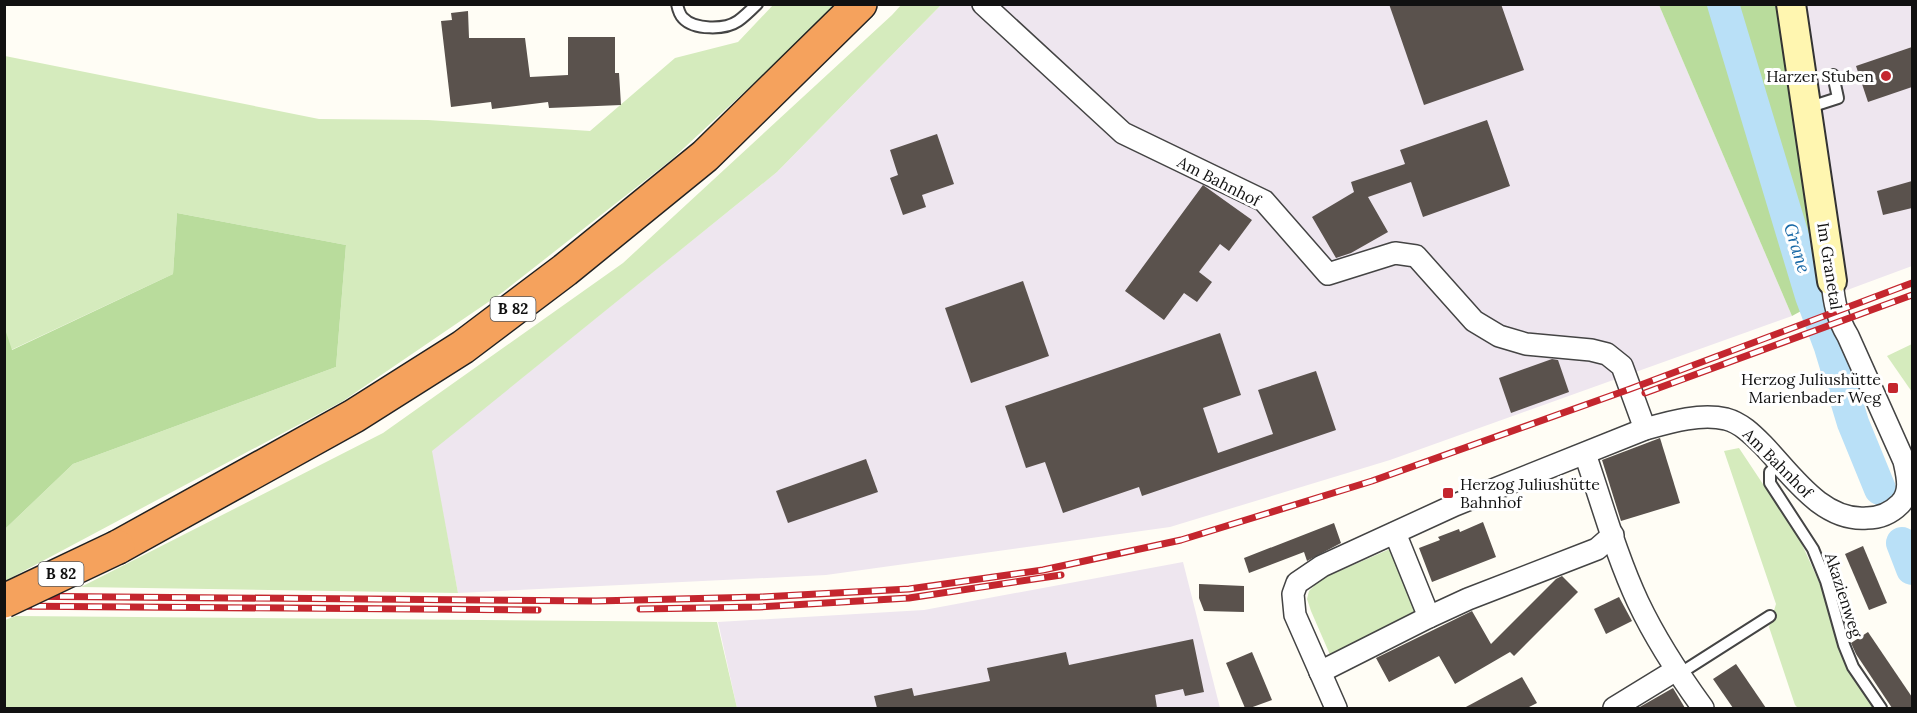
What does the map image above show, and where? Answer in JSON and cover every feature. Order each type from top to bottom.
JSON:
[{"type":"highway","name":"B 82","points":[[4,601],[118,547],[354,416],[462,347],[565,270],[705,156],[860,4]]},
{"type":"street","name":"Am Bahnhof","points":[[983,4],[1123,133],[1264,201],[1328,274],[1395,253],[1416,256],[1474,321],[1499,336],[1526,344],[1591,350],[1607,354],[1622,366],[1645,429]]},
{"type":"street","name":"Im Granetal","points":[[1791,4],[1834,305],[1840,323],[1904,461],[1908,479],[1909,504]]},
{"type":"street","name":"Am Bahnhof","points":[[1320,672],[1295,615],[1293,594],[1297,583],[1302,579],[1322,566],[1455,505],[1645,429],[1666,423],[1703,417],[1727,419],[1747,429],[1816,501],[1846,517],[1878,518],[1909,504]]},
{"type":"street","points":[[1585,454],[1626,574],[1639,604],[1677,672],[1703,708]]},
{"type":"street","points":[[1395,533],[1429,617]]},
{"type":"street","points":[[1336,708],[1320,672],[1468,599],[1597,549],[1613,535]]},
{"type":"street","points":[[1614,708],[1677,672]]},
{"type":"lane","points":[[677,4],[680,16],[686,21],[699,26],[712,27],[736,22],[757,4]]},
{"type":"lane","points":[[1807,108],[1838,98],[1833,75]]},
{"type":"lane","name":"Akazienweg","points":[[1780,463],[1770,472],[1770,483],[1813,549],[1826,581],[1844,645],[1853,667],[1881,708]]},
{"type":"lane","points":[[1677,672],[1770,616]]},
{"type":"shaded area","points":[[941,5],[1659,5],[1792,316],[1390,460],[1170,527],[826,575],[458,593],[431,451],[777,172]]},
{"type":"shaded area","points":[[1781,5],[1912,5],[1912,266],[1823,299]]},
{"type":"shaded area","points":[[1183,562],[1220,708],[737,708],[718,622],[924,610]]},
{"type":"green space","points":[[902,4],[941,5],[777,172],[432,451],[458,593],[81,587],[383,433],[623,263]]},
{"type":"green space","points":[[773,5],[838,5],[671,160],[503,292],[343,401],[5,581],[5,529],[73,464],[336,367],[346,245],[177,213],[173,274],[11,350],[4,329],[5,56],[319,119],[428,120],[590,131],[675,58],[738,42]]},
{"type":"green space","points":[[1659,5],[1781,5],[1823,299],[1792,316]]},
{"type":"green space","points":[[177,213],[346,245],[336,367],[73,464],[5,529],[5,329],[12,350],[173,274]]},
{"type":"green space","points":[[1912,344],[1912,392],[1887,356]]},
{"type":"green space","points":[[1739,448],[1800,540],[1829,604],[1843,660],[1876,708],[1798,708],[1795,705],[1769,627],[1776,604],[1724,451]]},
{"type":"green space","points":[[1390,549],[1418,614],[1331,657],[1307,599],[1309,591],[1321,579]]},
{"type":"green space","points":[[16,616],[717,622],[737,708],[5,708],[5,620]]},
{"type":"building","points":[[1389,4],[1501,4],[1524,70],[1424,105]]},
{"type":"building","points":[[468,11],[469,38],[525,38],[530,77],[568,75],[568,37],[615,37],[615,73],[619,73],[621,105],[549,108],[548,102],[492,109],[491,102],[451,107],[441,21],[452,20],[451,13]]},
{"type":"building","name":"Harzer Stuben","points":[[1912,47],[1912,87],[1868,102],[1856,66]]},
{"type":"building","points":[[1487,120],[1510,186],[1423,217],[1411,182],[1368,197],[1388,232],[1351,253],[1336,258],[1312,217],[1354,192],[1351,182],[1405,164],[1400,150]]},
{"type":"building","points":[[937,134],[954,184],[922,195],[926,207],[903,215],[890,178],[898,175],[890,150]]},
{"type":"building","points":[[1912,181],[1912,208],[1883,215],[1877,191]]},
{"type":"building","points":[[1203,185],[1252,220],[1229,251],[1220,244],[1199,272],[1212,282],[1197,302],[1184,293],[1164,320],[1125,291]]},
{"type":"building","points":[[1023,281],[1049,356],[971,383],[945,308]]},
{"type":"building","points":[[1220,333],[1241,395],[1203,408],[1218,453],[1273,434],[1258,390],[1316,371],[1336,430],[1142,496],[1139,487],[1063,513],[1045,462],[1026,468],[1005,406]]},
{"type":"building","points":[[1552,359],[1558,360],[1569,392],[1511,413],[1499,378]]},
{"type":"building","points":[[1660,438],[1680,503],[1621,521],[1602,460]]},
{"type":"building","points":[[866,459],[878,492],[788,523],[776,491]]},
{"type":"building","points":[[1483,522],[1496,557],[1432,582],[1419,548],[1440,540],[1438,537],[1459,529],[1460,532]]},
{"type":"building","points":[[1334,523],[1341,543],[1307,561],[1304,552],[1249,573],[1244,558]]},
{"type":"building","points":[[1863,546],[1887,603],[1869,610],[1845,554]]},
{"type":"building","points":[[1562,576],[1578,592],[1514,656],[1510,652],[1455,684],[1439,656],[1389,682],[1376,658],[1472,611],[1491,644],[1556,579]]},
{"type":"building","points":[[1199,584],[1244,586],[1244,612],[1204,611],[1199,598]]},
{"type":"building","points":[[1619,597],[1632,621],[1606,634],[1594,609]]},
{"type":"building","points":[[1868,632],[1912,697],[1912,708],[1892,708],[1856,654],[1851,643]]},
{"type":"building","points":[[1193,639],[1204,692],[1185,696],[1183,689],[1155,695],[1157,708],[877,708],[874,696],[912,688],[914,696],[990,681],[987,668],[1066,652],[1069,665]]},
{"type":"building","points":[[1252,652],[1272,700],[1245,708],[1226,663]]},
{"type":"building","points":[[1736,664],[1766,708],[1733,708],[1713,679]]},
{"type":"building","points":[[1522,677],[1537,703],[1527,708],[1464,708]]},
{"type":"building","points":[[1673,688],[1685,708],[1638,708]]},
{"type":"waterway","name":"Grane","points":[[1723,4],[1811,296],[1830,347],[1853,423],[1880,489]]},
{"type":"waterway","name":"Grane","points":[[1902,543],[1912,569]]},
{"type":"railway","points":[[4,596],[596,601],[760,597],[909,589],[1043,570],[1181,540],[1372,481],[1630,389],[1912,283]]},
{"type":"railway","points":[[1645,393],[1912,295]]},
{"type":"railway","points":[[640,609],[759,607],[909,598],[1061,575]]},
{"type":"railway","points":[[4,606],[538,610]]},
{"type":"place","name":"Harzer Stuben","points":[[1886,76]]},
{"type":"place","name":"Herzog Juliushütte Marienbader Weg","points":[[1893,388]]},
{"type":"place","name":"Herzog Juliushütte Bahnhof","points":[[1448,493]]}]
